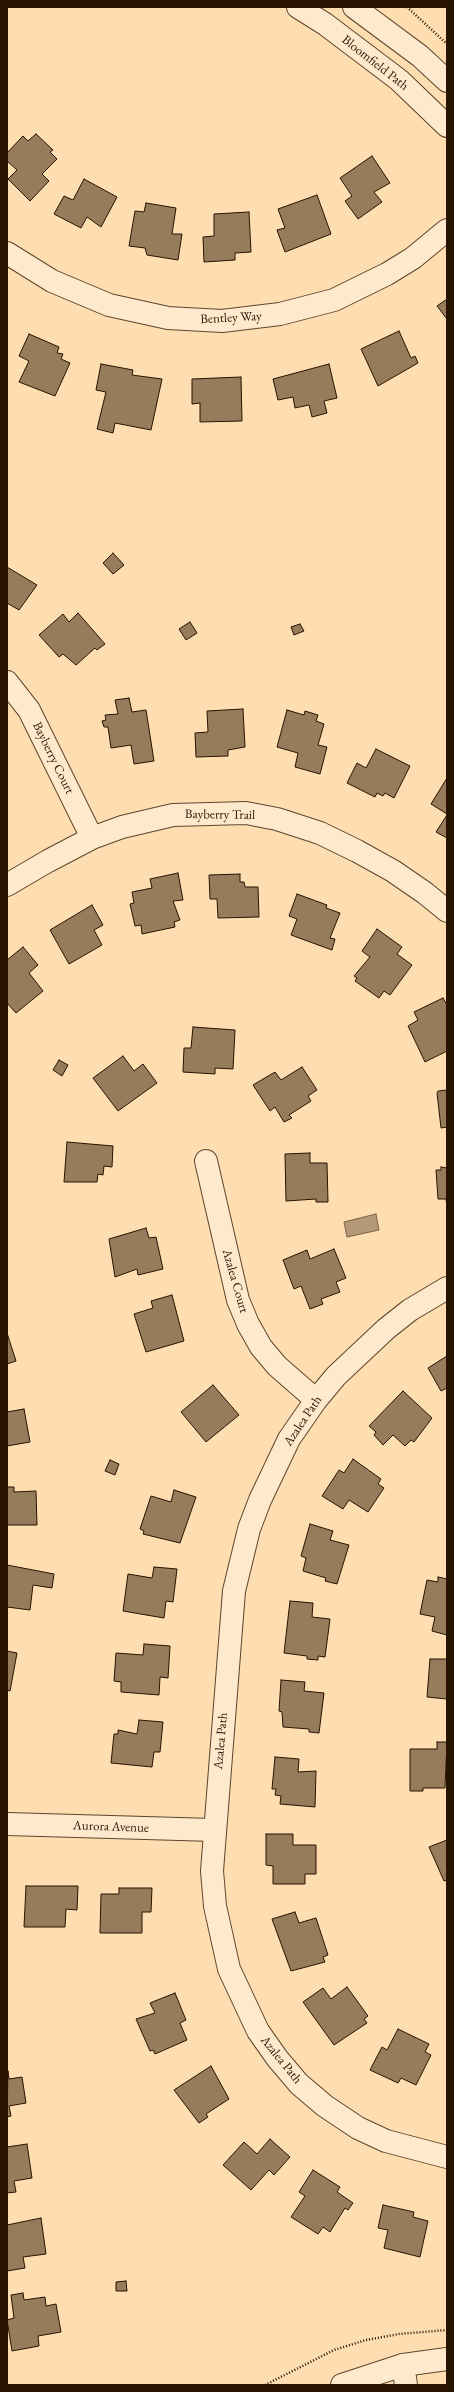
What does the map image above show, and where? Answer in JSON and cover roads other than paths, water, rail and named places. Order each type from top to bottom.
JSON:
[{"type":"street","name":"Bloomfield Path","points":[[298,7],[393,75],[447,126]]},
{"type":"street","points":[[354,7],[420,56],[447,81]]},
{"type":"street","name":"Bentley Way","points":[[7,253],[52,281],[109,305],[168,318],[222,321],[280,314],[334,300],[393,270],[413,258],[447,230]]},
{"type":"street","name":"Bayberry Court","points":[[7,682],[29,710],[92,838]]},
{"type":"street","name":"Bayberry Trail","points":[[7,885],[92,838],[122,827],[173,815],[210,812],[246,813],[277,819],[320,834],[357,850],[406,880],[447,911]]},
{"type":"street","name":"Azalea Court","points":[[206,1161],[236,1293],[248,1324],[261,1347],[278,1366],[316,1400]]},
{"type":"street","name":"Azalea Path","points":[[447,1288],[410,1310],[386,1329],[336,1376],[316,1400],[289,1439],[273,1470],[249,1529],[240,1560],[231,1617],[212,1871],[215,1906],[227,1962],[240,1996],[258,2031],[277,2058],[299,2084],[325,2106],[358,2128],[386,2141],[447,2157]]},
{"type":"street","name":"Aurora Avenue","points":[[7,1824],[214,1830]]},
{"type":"street","points":[[342,2385],[405,2375],[447,2359]]}]
